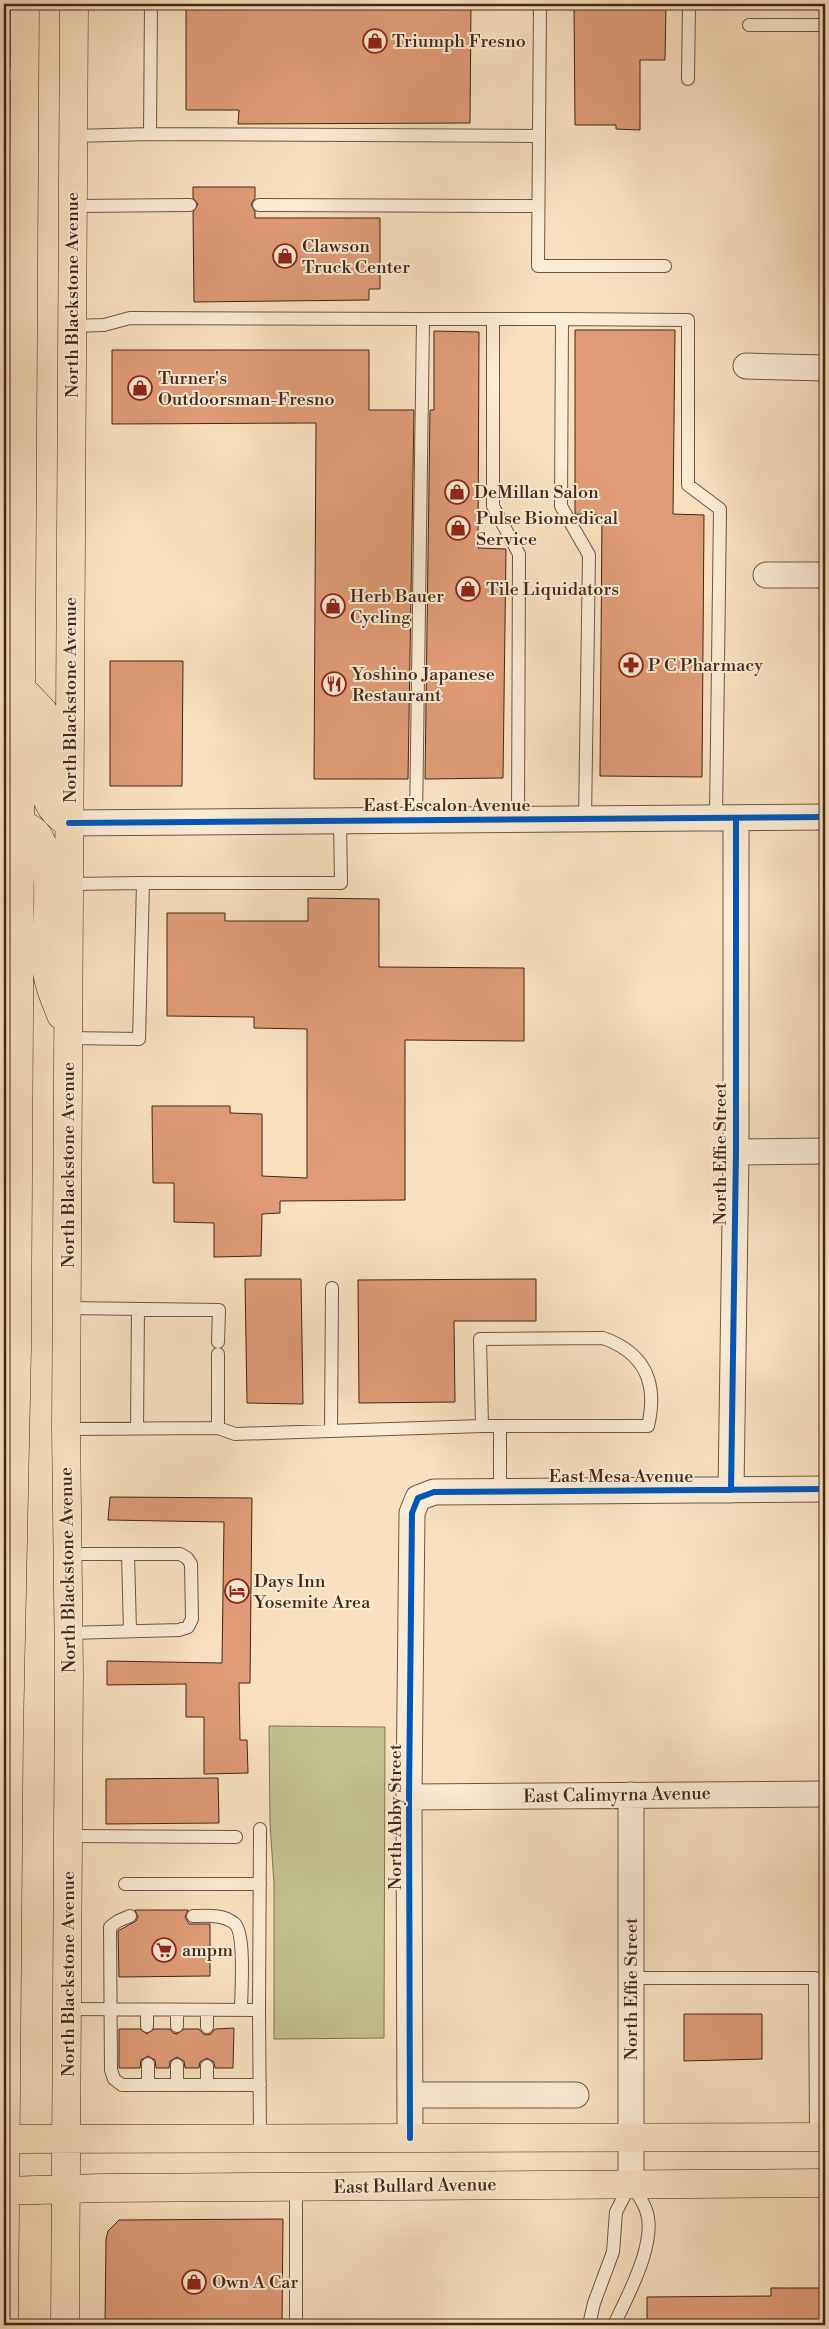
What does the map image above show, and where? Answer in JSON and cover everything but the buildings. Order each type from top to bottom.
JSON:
[{"type":"main road","points":[[4,2325],[13,689],[19,526],[14,75],[25,4]]},
{"type":"main road","name":"North Blackstone Avenue","points":[[65,2325],[69,1633],[66,1430],[74,4]]},
{"type":"main road","points":[[13,689],[43,711],[44,788],[46,800],[57,816],[69,823]]},
{"type":"main road","points":[[12,825],[29,827],[35,832],[41,840],[47,858],[47,974],[68,1038]]},
{"type":"main road","points":[[5,2139],[820,2138]]},
{"type":"main road","name":"East Bullard Avenue","points":[[4,2191],[631,2183],[825,2183]]},
{"type":"street","points":[[746,366],[825,368]]},
{"type":"street","points":[[766,575],[825,574]]},
{"type":"street","name":"East Escalon Avenue","points":[[69,823],[825,817]]},
{"type":"street","name":"North Effie Street","points":[[726,818],[736,1152],[731,1490]]},
{"type":"street","points":[[736,1152],[825,1151]]},
{"type":"street","name":"East Mesa Avenue","points":[[418,1498],[434,1492],[825,1489]]},
{"type":"street","name":"North Abby Street","points":[[410,2138],[409,1797],[412,1513],[418,1498]]},
{"type":"street","name":"East Calimyrna Avenue","points":[[409,1797],[825,1794]]},
{"type":"street","name":"North Effie Street","points":[[631,1795],[631,2183]]},
{"type":"street","points":[[410,2095],[576,2095]]},
{"type":"lane","points":[[150,134],[152,4]]},
{"type":"lane","points":[[540,4],[538,266],[665,266]]},
{"type":"lane","points":[[688,80],[689,4]]},
{"type":"lane","points":[[749,25],[825,25]]},
{"type":"lane","points":[[73,136],[150,134],[539,136]]},
{"type":"lane","points":[[73,206],[190,205]]},
{"type":"lane","points":[[260,205],[538,206]]},
{"type":"lane","points":[[72,326],[104,325],[130,318],[688,320],[688,485],[720,509],[726,818]]},
{"type":"lane","points":[[416,820],[423,319]]},
{"type":"lane","points":[[493,319],[493,506],[519,554],[518,820]]},
{"type":"lane","points":[[562,319],[561,506],[589,555],[585,819]]},
{"type":"lane","points":[[69,884],[342,882],[340,821]]},
{"type":"lane","points":[[68,1038],[139,1038],[143,883]]},
{"type":"lane","points":[[331,1431],[332,1288]]},
{"type":"lane","points":[[67,1308],[219,1310],[218,1428]]},
{"type":"lane","points":[[137,1429],[138,1309]]},
{"type":"lane","points":[[66,1430],[218,1428],[235,1434],[482,1426],[648,1426],[652,1408],[649,1380],[641,1362],[618,1344],[603,1338],[480,1339],[482,1426]]},
{"type":"lane","points":[[500,1426],[500,1492]]},
{"type":"lane","points":[[68,1554],[180,1554],[187,1558],[191,1564],[192,1619],[188,1627],[179,1630],[69,1633]]},
{"type":"lane","points":[[128,1554],[130,1631]]},
{"type":"lane","points":[[260,1829],[260,2138]]},
{"type":"lane","points":[[68,1836],[236,1837]]},
{"type":"lane","points":[[125,1884],[260,1884]]},
{"type":"lane","points":[[130,1916],[118,1920],[110,1927],[111,2070],[114,2079],[122,2085],[260,2085]]},
{"type":"lane","points":[[193,1916],[219,1916],[235,1924],[241,1935],[241,2010]]},
{"type":"lane","points":[[631,1978],[820,1978],[820,2138]]},
{"type":"lane","points":[[68,2009],[260,2010]]},
{"type":"lane","points":[[147,2010],[147,2026]]},
{"type":"lane","points":[[177,2010],[177,2026]]},
{"type":"lane","points":[[206,2010],[207,2027]]},
{"type":"lane","points":[[148,2064],[148,2085]]},
{"type":"lane","points":[[177,2065],[177,2085]]},
{"type":"lane","points":[[207,2066],[207,2085]]},
{"type":"lane","points":[[589,2325],[594,2302],[613,2252],[616,2212],[631,2183]]},
{"type":"lane","points":[[614,2325],[637,2276],[646,2243],[647,2211],[631,2183]]},
{"type":"lane","points":[[296,2187],[296,2325]]},
{"type":"shaded area","points":[[269,1726],[385,1727],[384,2038],[274,2039],[274,1884],[270,1823]]},
{"type":"cycle path","points":[[69,823],[825,817]]},
{"type":"cycle path","points":[[731,1490],[736,1152],[736,818]]},
{"type":"cycle path","points":[[410,2138],[409,1797],[412,1513],[418,1498],[434,1492],[825,1489]]},
{"type":"place","name":"Triumph Fresno","points":[[375,41]]},
{"type":"place","name":"Clawson Truck Center","points":[[285,256]]},
{"type":"place","name":"Turner's Outdoorsman-Fresno","points":[[140,388]]},
{"type":"place","name":"DeMillan Salon","points":[[457,492]]},
{"type":"place","name":"Pulse Biomedical Service","points":[[458,528]]},
{"type":"place","name":"Tile Liquidators","points":[[468,589]]},
{"type":"place","name":"Herb Bauer Cycling","points":[[333,606]]},
{"type":"place","name":"P C Pharmacy","points":[[631,665]]},
{"type":"place","name":"Yoshino Japanese Restaurant","points":[[334,684]]},
{"type":"place","name":"Days Inn Yosemite Area","points":[[237,1591]]},
{"type":"place","name":"ampm","points":[[164,1950]]},
{"type":"place","name":"Own A Car","points":[[194,2282]]}]
